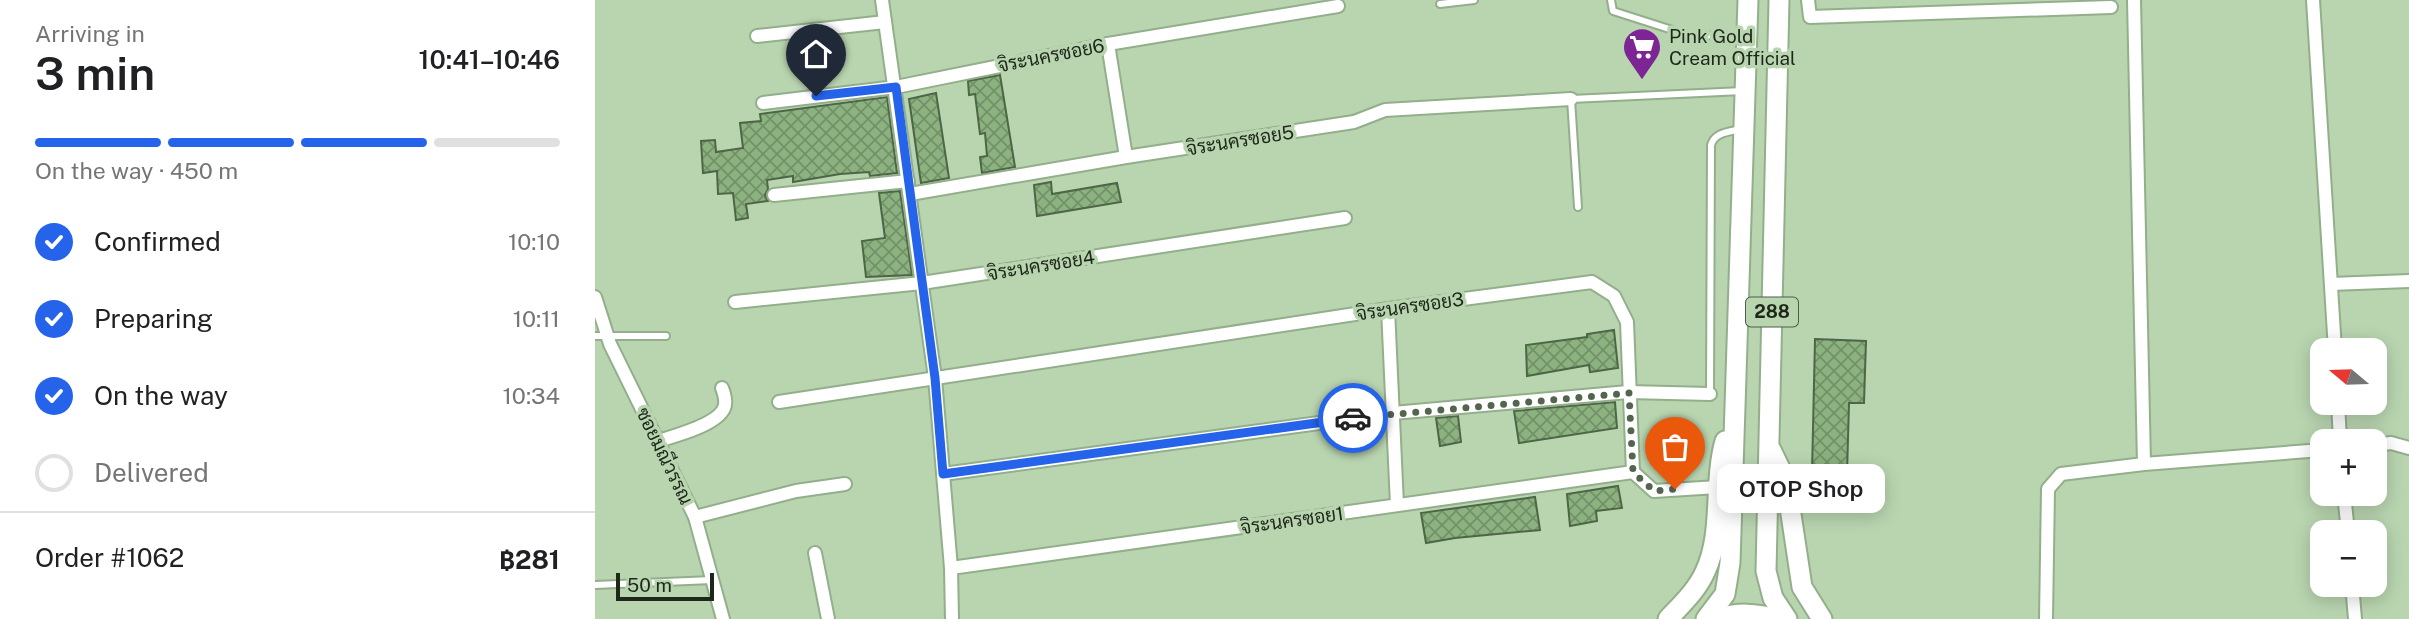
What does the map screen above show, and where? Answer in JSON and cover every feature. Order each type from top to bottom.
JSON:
[{"type":"main road","name":"288","points":[[1706,619],[1725,594],[1730,563],[1748,0]]},
{"type":"main road","name":"288","points":[[1779,0],[1766,571],[1773,598],[1787,619]]},
{"type":"main road","points":[[1668,619],[1695,590],[1713,551],[1720,459],[1734,410]]},
{"type":"main road","points":[[1769,446],[1786,481],[1802,587],[1822,619]]},
{"type":"main road","points":[[1717,619],[1733,614],[1755,613],[1777,619]]},
{"type":"street","points":[[882,0],[935,378],[951,568],[952,619]]},
{"type":"street","points":[[1808,0],[1811,17],[2111,6]]},
{"type":"street","points":[[2134,0],[2144,464]]},
{"type":"street","points":[[2313,0],[2334,338]]},
{"type":"street","name":"จิระนครซอย6","points":[[763,103],[896,87],[1108,44],[1338,6]]},
{"type":"street","points":[[757,36],[885,22]]},
{"type":"street","points":[[1108,44],[1126,157]]},
{"type":"street","name":"จิระนครซอย5","points":[[774,195],[909,188],[1354,122],[1385,110],[1571,99]]},
{"type":"street","name":"จิระนครซอย4","points":[[735,302],[922,283],[1345,218]]},
{"type":"street","points":[[2331,284],[2409,281]]},
{"type":"street","name":"จิระนครซอย3","points":[[779,402],[1388,309],[1592,282],[1614,296],[1627,323],[1633,472]]},
{"type":"street","name":"ซอยมณีวรรณ","points":[[595,296],[601,336],[658,441],[695,517],[723,619]]},
{"type":"street","points":[[1388,309],[1397,505]]},
{"type":"street","points":[[658,441],[693,430],[722,413],[725,405],[722,388]]},
{"type":"street","points":[[943,474],[1393,413],[1629,393],[1710,394]]},
{"type":"street","points":[[2387,444],[2409,448]]},
{"type":"street","points":[[2046,619],[2048,489],[2061,474],[2144,464],[2310,451]]},
{"type":"street","points":[[1633,472],[1654,491],[1718,486]]},
{"type":"street","name":"จิระนครซอย1","points":[[951,568],[1633,472]]},
{"type":"street","points":[[695,517],[796,491],[845,485]]},
{"type":"street","points":[[815,553],[828,619]]},
{"type":"street","points":[[2353,597],[2355,619]]},
{"type":"lane","points":[[1440,4],[1474,0]]},
{"type":"lane","points":[[1611,0],[1613,11],[1688,35],[1748,36]]},
{"type":"lane","points":[[1578,207],[1571,99],[1747,91]]},
{"type":"lane","points":[[1710,394],[1711,145],[1718,135],[1745,128]]},
{"type":"lane","points":[[601,336],[666,336]]},
{"type":"lane","points":[[595,585],[713,580]]},
{"type":"building","points":[[1000,75],[1015,167],[982,173],[980,157],[987,156],[985,133],[980,134],[975,94],[969,95],[968,81]]},
{"type":"building","points":[[936,93],[949,178],[921,183],[909,99]]},
{"type":"building","points":[[887,97],[897,173],[870,176],[869,172],[840,174],[793,182],[793,176],[767,180],[768,189],[765,195],[768,201],[746,204],[748,218],[736,220],[733,193],[718,194],[717,171],[703,173],[701,141],[715,140],[716,152],[743,148],[740,123],[761,121],[760,114]]},
{"type":"building","points":[[1051,182],[1052,194],[1117,183],[1121,202],[1037,216],[1034,185]]},
{"type":"building","points":[[900,191],[912,275],[866,277],[862,241],[885,238],[879,193]]},
{"type":"building","points":[[1614,330],[1618,368],[1590,372],[1589,365],[1527,376],[1526,345],[1587,337],[1587,334]]},
{"type":"building","points":[[1815,339],[1866,341],[1864,403],[1849,403],[1847,474],[1812,473]]},
{"type":"building","points":[[1615,402],[1617,428],[1519,443],[1514,411]]},
{"type":"building","points":[[1458,416],[1461,442],[1440,446],[1436,418]]},
{"type":"building","points":[[1618,486],[1622,508],[1596,511],[1597,521],[1570,526],[1567,494]]},
{"type":"building","points":[[1535,497],[1540,530],[1426,543],[1421,513]]},
{"type":"way so far","points":[[1353,418],[1629,393],[1633,472],[1654,491],[1675,489]]},
{"type":"place","name":"Pink Gold Cream Official","points":[[1642,81]]},
{"type":"place","name":"OTOP Shop","points":[[1675,489]]},
{"type":"route","points":[[816,96],[896,87],[935,378],[943,474],[1353,418]]}]
